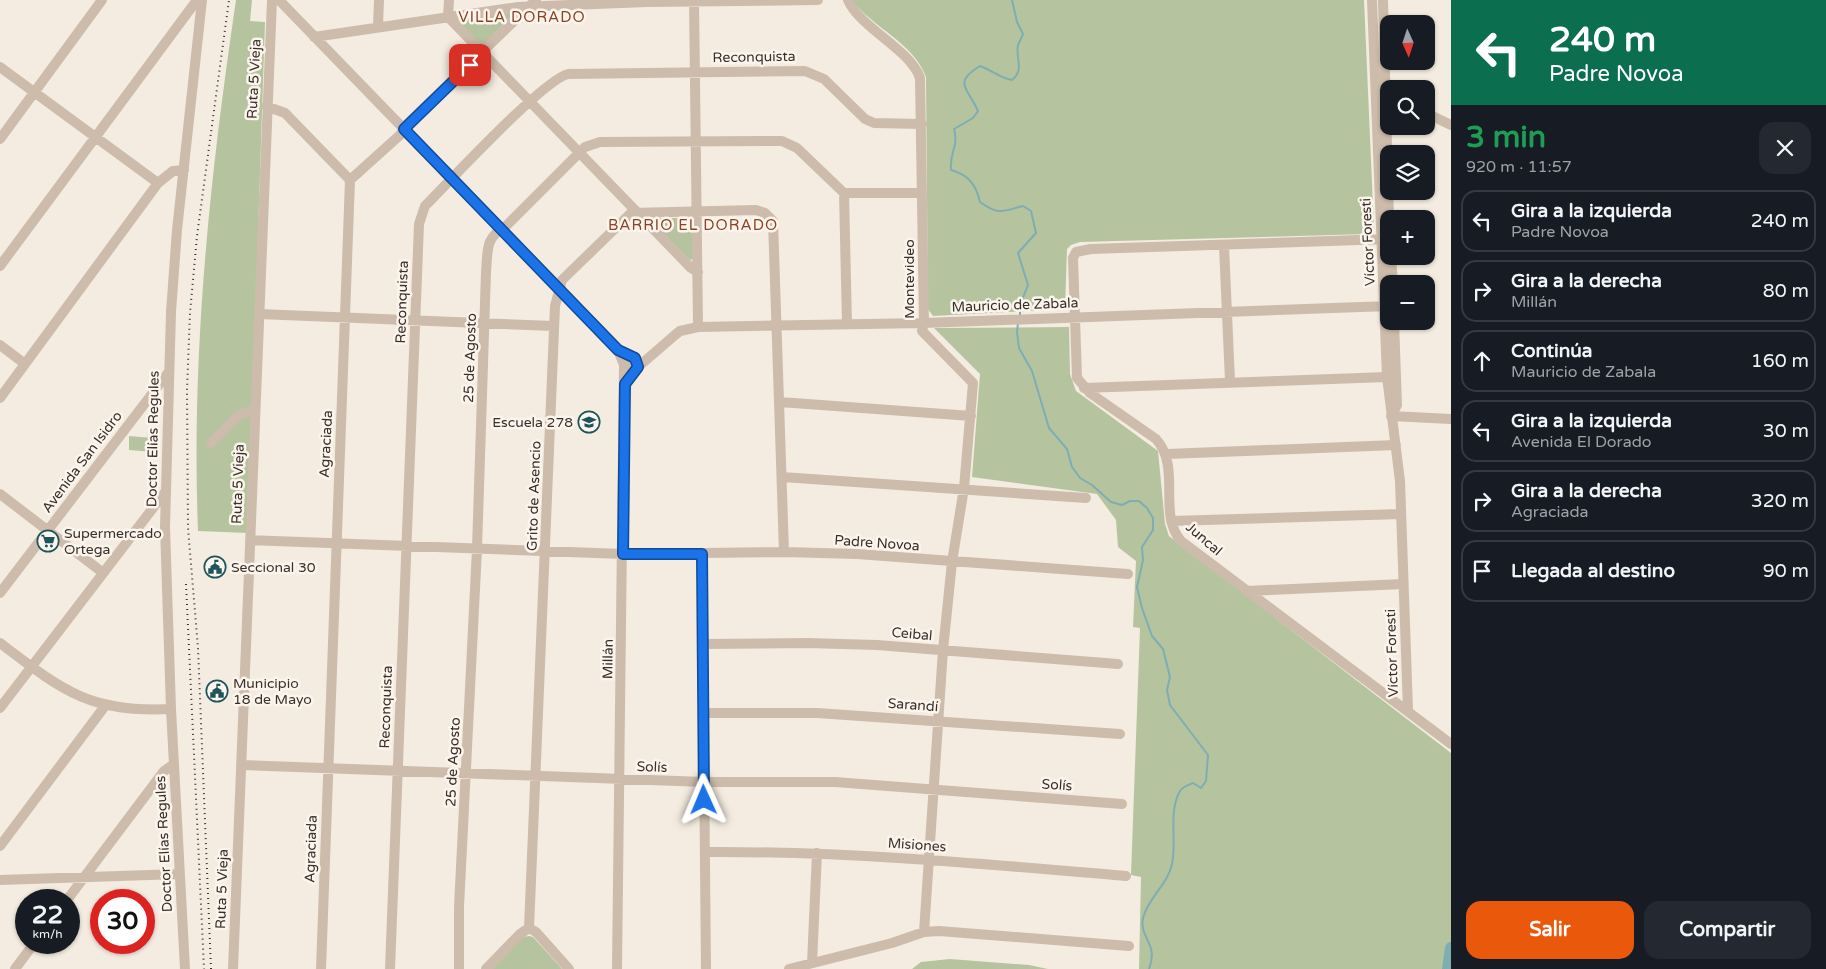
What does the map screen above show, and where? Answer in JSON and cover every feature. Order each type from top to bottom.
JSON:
[{"type":"street","points":[[0,139],[102,0]]},
{"type":"street","points":[[0,266],[197,0]]},
{"type":"street","name":"Doctor Elías Regules","points":[[185,969],[165,563],[168,373],[176,239],[202,0]]},
{"type":"street","name":"Ruta 5 Vieja","points":[[233,969],[266,106],[272,0]]},
{"type":"street","points":[[279,0],[558,290],[618,350],[636,365]]},
{"type":"street","points":[[378,26],[379,0]]},
{"type":"street","points":[[449,0],[448,17],[578,153],[691,268],[698,272]]},
{"type":"street","points":[[314,37],[448,17],[518,4],[818,0]]},
{"type":"street","name":"Montevideo","points":[[848,0],[918,72],[921,84],[922,124],[923,334],[973,383],[964,488],[952,562],[943,650],[932,790],[924,932]]},
{"type":"street","name":"Víctor Foresti","points":[[1372,0],[1383,210]]},
{"type":"street","name":"Víctor Foresti","points":[[1383,0],[1387,80]]},
{"type":"street","points":[[694,1],[698,327]]},
{"type":"street","points":[[266,106],[285,113],[350,180],[533,3]]},
{"type":"street","points":[[0,67],[158,183]]},
{"type":"street","name":"Reconquista","points":[[390,969],[415,321],[420,217],[425,206],[530,102],[553,81],[568,74],[805,71],[824,79],[865,119],[874,123],[922,124]]},
{"type":"street","points":[[1435,117],[1451,125]]},
{"type":"street","name":"Víctor Foresti","points":[[1388,135],[1389,210]]},
{"type":"street","name":"25 de Agosto","points":[[459,969],[459,907],[477,549],[485,324],[489,245],[493,233],[507,225],[585,147],[600,142],[786,142],[797,148],[844,193]]},
{"type":"street","points":[[0,398],[158,183],[173,171],[184,170]]},
{"type":"street","name":"Agraciada","points":[[320,969],[350,180]]},
{"type":"street","points":[[847,324],[844,193],[922,193]]},
{"type":"street","points":[[636,212],[756,210],[765,213],[773,221],[778,325],[784,552]]},
{"type":"street","name":"Grito de Asencio","points":[[529,928],[537,775],[554,326],[558,290],[562,280],[626,216],[636,212]]},
{"type":"street","points":[[1380,240],[1091,249],[1076,252],[1073,258],[1077,378],[1084,388],[1156,439],[1167,454],[1396,445]]},
{"type":"street","points":[[1224,246],[1230,381]]},
{"type":"street","name":"Mauricio de Zabala","points":[[625,384],[636,365],[652,356],[680,331],[698,327],[924,323],[1380,306]]},
{"type":"street","points":[[259,314],[554,326]]},
{"type":"street","name":"Víctor Foresti","points":[[1387,330],[1387,377],[1396,445],[1401,514],[1408,710]]},
{"type":"street","points":[[1394,330],[1397,405],[1391,416],[1451,419]]},
{"type":"street","points":[[0,345],[26,364]]},
{"type":"street","name":"Millán","points":[[617,969],[625,384],[624,364],[618,350]]},
{"type":"street","points":[[624,364],[636,365]]},
{"type":"street","name":"Avenida San Isidro","points":[[0,593],[168,373]]},
{"type":"street","points":[[1084,388],[1230,381],[1387,377]]},
{"type":"street","points":[[780,402],[971,416]]},
{"type":"street","points":[[211,444],[239,415],[254,410]]},
{"type":"street","name":"Juncal","points":[[1167,454],[1172,521],[1174,532],[1182,541],[1451,744]]},
{"type":"street","points":[[782,477],[964,488],[1086,498]]},
{"type":"street","points":[[0,708],[102,572],[166,491]]},
{"type":"street","points":[[0,494],[102,572]]},
{"type":"street","points":[[1172,521],[1401,514]]},
{"type":"street","name":"Padre Novoa","points":[[250,540],[623,554],[784,552],[857,554],[1128,574]]},
{"type":"street","points":[[702,554],[706,969]]},
{"type":"street","points":[[1247,591],[1403,584]]},
{"type":"street","points":[[0,643],[70,692],[105,706],[126,710],[171,709]]},
{"type":"street","name":"Ceibal","points":[[703,644],[841,644],[1118,664]]},
{"type":"street","points":[[0,846],[105,706]]},
{"type":"street","name":"Sarandí","points":[[704,714],[817,712],[1120,734]]},
{"type":"street","points":[[75,889],[164,771],[174,764]]},
{"type":"street","name":"Solís","points":[[240,765],[704,782],[835,782],[1122,804]]},
{"type":"street","name":"Misiones","points":[[705,852],[817,853],[928,859],[1126,876]]},
{"type":"street","points":[[812,963],[817,853]]},
{"type":"street","points":[[0,880],[179,874]]},
{"type":"street","points":[[486,969],[520,934],[529,928],[536,932],[569,969]]},
{"type":"street","points":[[789,969],[892,943],[924,932],[956,931],[1129,946]]},
{"type":"street","points":[[15,969],[26,954]]},
{"type":"green space","points":[[236,0],[252,0],[250,21],[265,22],[248,533],[198,531],[197,397],[200,331],[218,132]]},
{"type":"green space","points":[[852,0],[1364,0],[1374,229],[1369,234],[1080,242],[1071,245],[1067,249],[1065,309],[933,316],[928,309],[926,77],[912,54]]},
{"type":"green space","points":[[516,12],[483,45],[480,45],[458,22],[458,19]]},
{"type":"green space","points":[[651,218],[692,218],[693,259],[690,260],[650,221]]},
{"type":"green space","points":[[1069,327],[1070,374],[1076,391],[1158,451],[1165,524],[1169,536],[1451,753],[1451,969],[1139,969],[1141,877],[1131,875],[1140,628],[1133,627],[1136,561],[1118,547],[1116,520],[1097,494],[972,477],[980,374],[934,328]]},
{"type":"green space","points":[[129,436],[153,438],[154,452],[129,450]]},
{"type":"green space","points":[[523,937],[533,937],[562,969],[492,969]]},
{"type":"green space","points":[[950,959],[1029,965],[1048,969],[912,969],[921,962]]},
{"type":"waterway","points":[[1012,0],[1017,22],[1023,34],[1017,50],[1018,72],[1012,80],[1003,78],[980,66],[966,77],[965,86],[978,111],[973,118],[954,129],[955,145],[951,159],[951,170],[963,175],[971,182],[980,202],[986,206],[997,211],[1006,211],[1023,206],[1031,211],[1036,233],[1018,253],[1028,285],[1020,305],[1020,315]]},
{"type":"waterway","points":[[1018,323],[1019,348],[1032,371],[1049,428],[1067,449],[1072,467],[1080,478],[1092,485],[1111,502],[1122,505],[1130,501],[1139,501],[1147,508],[1153,518],[1153,530],[1142,547],[1143,560],[1137,587],[1152,636],[1163,649],[1170,677],[1167,690],[1170,705],[1208,755],[1206,781],[1201,788],[1193,783],[1184,787],[1176,799],[1172,864],[1170,871],[1149,904],[1143,918],[1144,931],[1152,953],[1149,969]]},
{"type":"waterway","points":[[1448,969],[1451,948]]},
{"type":"railway","points":[[211,969],[198,648],[188,528],[187,390],[190,313],[197,236],[229,0]]},
{"type":"railway","points":[[186,584],[204,969]]},
{"type":"place","name":"Escuela 278","points":[[589,422]]},
{"type":"place","name":"Supermercado Ortega","points":[[48,541]]},
{"type":"place","name":"Seccional 30","points":[[215,567]]},
{"type":"place","name":"Municipio 18 de Mayo","points":[[217,691]]},
{"type":"district","name":"VILLA DORADO","points":[[522,17]]},
{"type":"district","name":"BARRIO EL DORADO","points":[[693,225]]},
{"type":"route","points":[[470,65],[407,124],[404,129],[618,350],[637,360],[638,367],[625,384],[623,554],[702,554],[704,800]]}]
